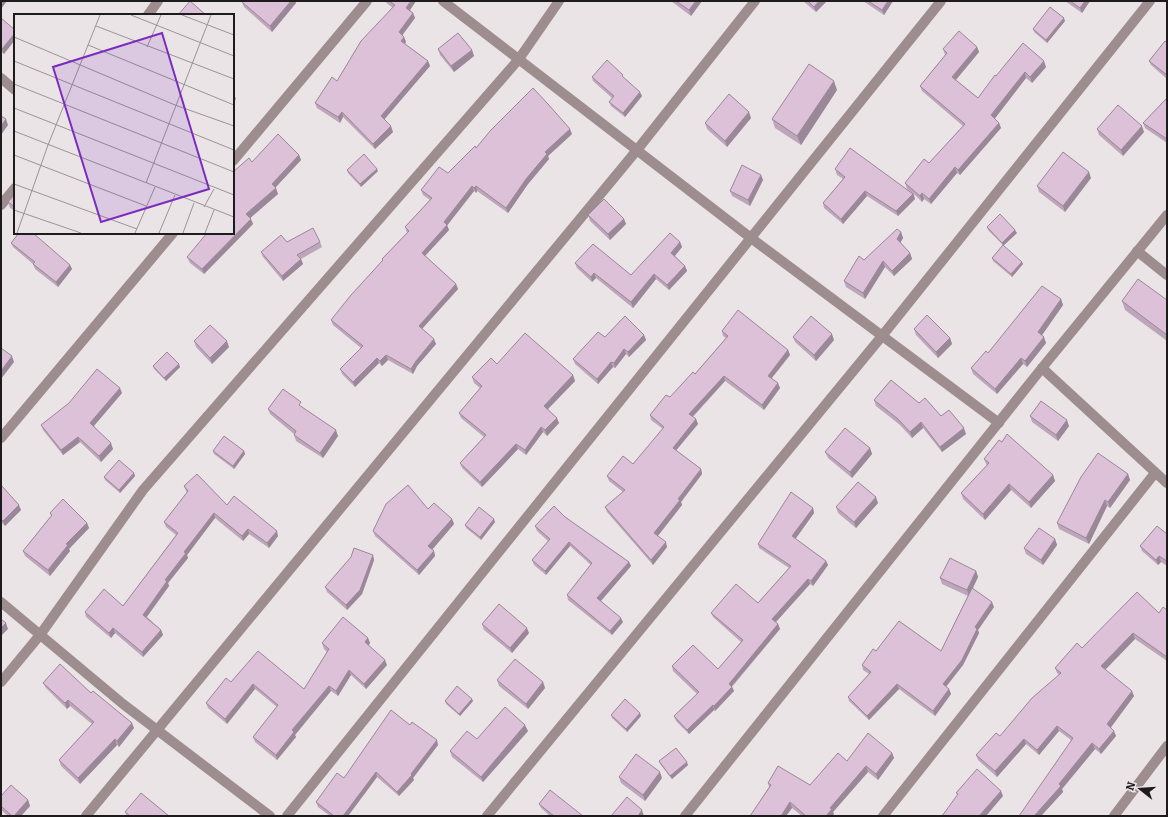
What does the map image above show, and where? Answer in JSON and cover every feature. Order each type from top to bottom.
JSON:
[{"type":"street","points":[[149,14],[158,1]]},
{"type":"street","points":[[234,160],[367,1]]},
{"type":"street","points":[[443,1],[751,238],[999,422]]},
{"type":"street","points":[[1,682],[40,635],[143,490],[519,59],[559,1]]},
{"type":"street","points":[[86,816],[637,150],[755,1]]},
{"type":"street","points":[[287,816],[941,1]]},
{"type":"street","points":[[487,816],[882,336],[1150,1]]},
{"type":"street","points":[[1,78],[14,89]]},
{"type":"street","points":[[1,205],[14,189]]},
{"type":"street","points":[[685,816],[1042,368],[1167,215]]},
{"type":"street","points":[[1,438],[172,234]]},
{"type":"street","points":[[1137,251],[1167,275]]},
{"type":"street","points":[[1042,368],[1155,473],[1167,482]]},
{"type":"street","points":[[883,816],[1155,473]]},
{"type":"street","points":[[1,602],[123,704],[270,816]]},
{"type":"street","points":[[1114,816],[1167,746]]},
{"type":"building","points":[[190,1],[205,14],[179,14]]},
{"type":"building","points":[[242,1],[291,1],[270,26]]},
{"type":"building","points":[[389,1],[411,1],[406,8],[413,13],[399,32],[404,37],[401,41],[428,61],[381,116],[391,126],[373,144],[342,112],[338,117],[315,103],[332,77],[337,81],[361,41],[395,5]]},
{"type":"building","points":[[676,1],[696,1],[689,10]]},
{"type":"building","points":[[808,1],[819,1],[814,7]]},
{"type":"building","points":[[868,1],[888,1],[882,10]]},
{"type":"building","points":[[1070,1],[1085,1],[1080,8]]},
{"type":"building","points":[[1050,7],[1064,18],[1046,40],[1033,29]]},
{"type":"building","points":[[1,18],[14,29],[14,34],[2,49]]},
{"type":"building","points":[[959,31],[977,47],[952,77],[978,98],[995,75],[996,76],[1023,43],[1044,61],[1030,77],[1025,72],[991,115],[999,123],[958,170],[955,167],[929,199],[922,193],[920,196],[905,183],[924,159],[929,163],[965,124],[920,86],[947,53],[943,49]]},
{"type":"building","points":[[458,33],[472,50],[451,66],[438,49]]},
{"type":"building","points":[[1165,41],[1167,42],[1167,75],[1149,61]]},
{"type":"building","points":[[607,60],[640,92],[623,113],[609,102],[614,96],[592,77]]},
{"type":"building","points":[[809,64],[834,81],[797,136],[772,119]]},
{"type":"building","points":[[533,88],[570,129],[545,152],[547,154],[526,179],[506,208],[476,186],[474,188],[472,186],[444,222],[447,225],[422,253],[456,284],[419,326],[434,339],[411,369],[386,355],[380,361],[377,358],[353,382],[340,369],[363,346],[331,320],[351,295],[383,260],[382,259],[409,231],[405,227],[432,198],[421,190],[439,167],[448,173],[475,146],[476,148],[491,130]]},
{"type":"building","points":[[729,94],[749,112],[725,141],[705,123]]},
{"type":"building","points":[[1167,98],[1167,139],[1143,123]]},
{"type":"building","points":[[1118,105],[1142,126],[1121,150],[1097,129]]},
{"type":"building","points":[[1,116],[6,119],[1,126]]},
{"type":"building","points":[[278,134],[299,155],[272,184],[276,188],[246,214],[251,219],[202,269],[187,257],[206,234],[234,234],[234,171],[249,158],[252,162]]},
{"type":"building","points":[[850,148],[913,194],[896,211],[865,191],[841,219],[823,203],[845,177],[835,169]]},
{"type":"building","points":[[1063,152],[1089,172],[1063,206],[1037,186]]},
{"type":"building","points":[[364,154],[377,169],[360,184],[347,170]]},
{"type":"building","points":[[742,165],[761,175],[748,200],[730,191]]},
{"type":"building","points":[[14,195],[14,206],[8,202]]},
{"type":"building","points":[[604,199],[624,219],[608,234],[588,215]]},
{"type":"building","points":[[1000,214],[1015,230],[1002,243],[987,227]]},
{"type":"building","points":[[313,228],[320,242],[297,255],[301,259],[282,276],[261,252],[281,235],[287,242]]},
{"type":"building","points":[[897,229],[901,232],[897,239],[910,253],[892,271],[883,261],[863,293],[844,281],[859,256],[864,260]]},
{"type":"building","points":[[670,233],[680,242],[671,253],[685,266],[667,285],[654,274],[631,302],[594,273],[591,277],[575,263],[593,244],[631,275]]},
{"type":"building","points":[[18,234],[34,234],[70,265],[56,282],[33,264],[35,262],[11,243]]},
{"type":"building","points":[[1003,245],[1022,262],[1011,274],[992,258]]},
{"type":"building","points":[[1138,279],[1167,300],[1167,335],[1122,301]]},
{"type":"building","points":[[1042,286],[1061,299],[1038,332],[1044,337],[1025,361],[1021,358],[995,389],[971,368],[986,351],[988,353]]},
{"type":"building","points":[[738,310],[788,350],[768,376],[778,383],[762,405],[724,376],[689,414],[696,419],[673,448],[701,469],[678,499],[680,500],[654,533],[666,542],[651,560],[605,507],[625,490],[607,476],[623,456],[633,464],[664,427],[650,415],[666,395],[670,397],[693,372],[695,374],[728,336],[722,331]]},
{"type":"building","points":[[927,315],[950,338],[936,352],[914,329]]},
{"type":"building","points":[[625,316],[644,335],[628,352],[624,349],[614,363],[611,362],[597,379],[573,359],[598,332],[605,337]]},
{"type":"building","points":[[811,316],[832,334],[814,355],[793,337]]},
{"type":"building","points":[[210,325],[227,341],[210,358],[194,341]]},
{"type":"building","points":[[525,333],[573,375],[544,406],[557,418],[545,430],[541,427],[525,450],[516,444],[480,482],[460,463],[486,435],[459,413],[482,386],[472,377],[491,358],[497,364]]},
{"type":"building","points":[[1,348],[12,356],[1,371]]},
{"type":"building","points":[[167,352],[179,364],[164,378],[153,366]]},
{"type":"building","points":[[97,369],[120,388],[90,423],[111,443],[99,456],[78,437],[61,450],[41,425],[69,403]]},
{"type":"building","points":[[891,380],[919,403],[925,398],[941,416],[949,410],[964,428],[940,447],[921,422],[910,432],[898,419],[874,400]]},
{"type":"building","points":[[283,389],[301,402],[299,405],[336,430],[320,453],[294,435],[296,431],[268,409]]},
{"type":"building","points":[[1041,401],[1067,420],[1056,435],[1030,416]]},
{"type":"building","points":[[845,428],[870,448],[850,472],[825,452]]},
{"type":"building","points":[[1007,434],[1053,475],[1029,502],[1009,484],[983,514],[961,493],[989,463],[984,459],[999,440],[1002,442]]},
{"type":"building","points":[[224,436],[244,451],[233,466],[213,451]]},
{"type":"building","points":[[1098,453],[1128,474],[1108,502],[1105,500],[1086,538],[1057,523],[1081,477]]},
{"type":"building","points":[[119,460],[134,473],[119,490],[104,477]]},
{"type":"building","points":[[197,474],[227,505],[234,496],[277,531],[267,543],[248,529],[242,536],[214,513],[184,552],[186,553],[165,580],[167,581],[143,615],[161,630],[142,652],[113,628],[109,633],[85,612],[104,589],[123,606],[178,533],[164,522],[188,491],[184,486]]},
{"type":"building","points":[[858,482],[876,497],[854,522],[836,507]]},
{"type":"building","points":[[1,485],[19,505],[3,521],[1,519]]},
{"type":"building","points":[[408,485],[428,509],[434,503],[452,519],[428,546],[434,551],[417,570],[373,531],[386,504]]},
{"type":"building","points":[[791,492],[813,508],[792,536],[826,561],[811,581],[808,579],[772,619],[778,624],[729,684],[732,687],[714,706],[713,705],[687,730],[674,716],[699,692],[672,666],[693,645],[718,669],[743,640],[711,613],[736,584],[758,603],[791,566],[758,544]]},
{"type":"building","points":[[63,499],[87,523],[66,544],[68,545],[48,570],[23,551],[52,515],[50,513]]},
{"type":"building","points":[[554,506],[565,517],[629,562],[597,598],[621,618],[610,631],[567,595],[592,563],[569,542],[545,571],[532,560],[550,539],[535,526]]},
{"type":"building","points":[[479,507],[494,519],[480,537],[465,525]]},
{"type":"building","points":[[1157,526],[1167,534],[1167,561],[1159,556],[1156,560],[1140,546]]},
{"type":"building","points":[[1039,528],[1055,539],[1041,560],[1024,548]]},
{"type":"building","points":[[354,548],[373,555],[360,590],[346,605],[325,587],[351,557]]},
{"type":"building","points":[[950,558],[976,571],[967,590],[940,578]]},
{"type":"building","points":[[972,588],[992,602],[975,627],[977,629],[962,660],[943,684],[949,689],[933,711],[897,684],[867,716],[848,697],[871,672],[862,665],[873,649],[876,651],[899,621],[941,651]]},
{"type":"building","points":[[1137,592],[1159,613],[1163,607],[1167,610],[1167,657],[1133,633],[1101,666],[1132,691],[1107,724],[1114,731],[1099,749],[1092,743],[1059,784],[1061,786],[1035,815],[1036,816],[1019,816],[1073,738],[1057,726],[1037,750],[1024,739],[995,771],[976,755],[996,733],[1000,736],[1032,698],[1061,673],[1055,668],[1077,643],[1082,648]]},
{"type":"building","points":[[499,604],[527,628],[510,648],[482,624]]},
{"type":"building","points":[[343,617],[368,638],[365,642],[385,660],[364,684],[349,670],[336,691],[329,686],[292,730],[294,732],[276,755],[253,737],[278,705],[253,684],[225,719],[206,703],[226,678],[231,682],[258,651],[304,689],[329,649],[322,643]]},
{"type":"building","points":[[1,619],[6,623],[1,628]]},
{"type":"building","points":[[515,659],[543,682],[526,704],[497,680]]},
{"type":"building","points":[[60,664],[91,693],[93,691],[132,723],[117,741],[115,739],[78,778],[59,760],[94,722],[68,700],[65,703],[43,683]]},
{"type":"building","points":[[457,686],[472,699],[459,714],[445,701]]},
{"type":"building","points":[[625,699],[640,713],[626,729],[611,715]]},
{"type":"building","points":[[505,707],[525,725],[481,777],[450,751],[467,731],[477,739]]},
{"type":"building","points":[[391,710],[410,725],[412,722],[437,740],[411,774],[412,775],[397,792],[376,772],[343,816],[334,816],[316,802],[337,773],[344,778]]},
{"type":"building","points":[[868,733],[892,753],[876,774],[866,766],[830,808],[832,809],[826,816],[806,816],[790,802],[781,816],[750,816],[771,785],[768,783],[778,766],[810,785],[838,753],[847,761]]},
{"type":"building","points":[[676,748],[687,762],[670,776],[659,761]]},
{"type":"building","points":[[636,754],[660,772],[643,795],[619,777]]},
{"type":"building","points":[[977,769],[1001,791],[979,816],[942,816],[958,794],[956,793]]},
{"type":"building","points":[[11,785],[28,800],[14,816],[12,816],[1,806],[1,796]]},
{"type":"building","points":[[550,790],[583,816],[554,816],[539,804]]},
{"type":"building","points":[[141,793],[169,816],[130,816],[125,812]]},
{"type":"building","points":[[627,797],[642,810],[638,816],[611,816]]}]
